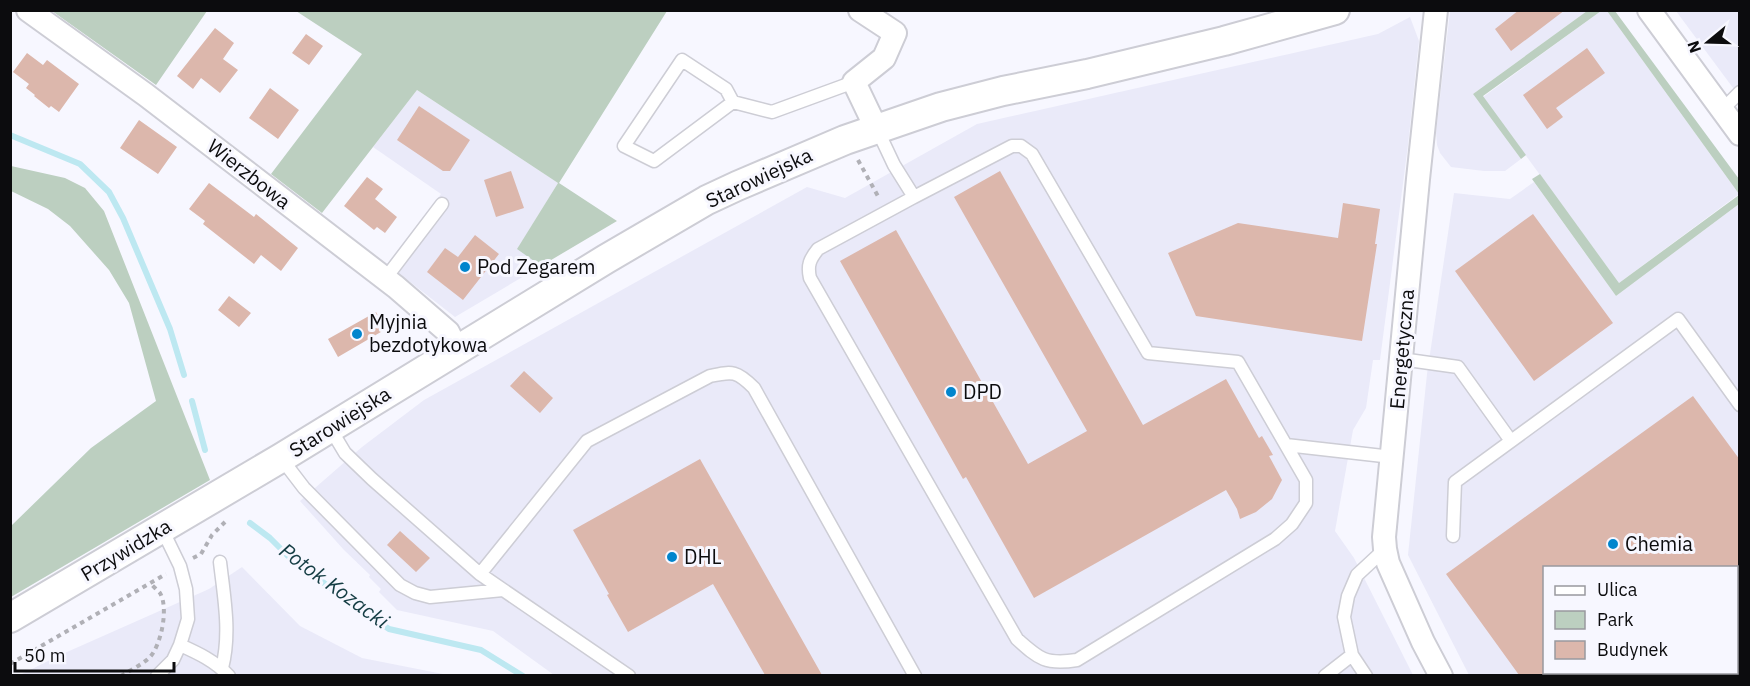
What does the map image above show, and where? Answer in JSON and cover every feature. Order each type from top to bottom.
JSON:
[{"type":"street","name":"Wierzbowa","points":[[28,10],[146,95],[385,279],[448,332],[457,350]]},
{"type":"street","points":[[860,10],[895,33],[884,58],[854,82],[876,128]]},
{"type":"street","name":"Starowiejska","points":[[242,482],[606,259],[707,201],[810,154],[876,128],[941,107],[993,93],[1087,74],[1224,41],[1335,10]]},
{"type":"street","name":"Energetyczna","points":[[1436,10],[1384,537],[1388,562],[1423,642],[1441,675]]},
{"type":"street","points":[[1649,10],[1740,134]]},
{"type":"street","name":"Przywidzka","points":[[10,618],[242,482]]},
{"type":"lane","points":[[733,102],[654,161],[624,146],[682,60],[726,89],[733,102],[772,112],[854,82]]},
{"type":"lane","points":[[1722,110],[1740,92]]},
{"type":"lane","points":[[876,128],[894,165],[914,197]]},
{"type":"lane","points":[[1012,146],[1021,146],[1032,154],[1148,353],[1238,362],[1306,480],[1306,502],[1292,524],[1275,539],[1077,660],[1059,663],[1038,658],[1017,639],[810,278],[807,267],[818,249],[914,197],[1012,146]]},
{"type":"lane","points":[[385,279],[442,204]]},
{"type":"lane","points":[[1454,536],[1455,482],[1678,319],[1740,405]]},
{"type":"lane","points":[[1401,359],[1458,368],[1511,441]]},
{"type":"lane","points":[[480,574],[586,441],[710,376],[726,373],[741,375],[754,388],[915,675]]},
{"type":"lane","points":[[330,428],[345,453],[480,574],[629,675]]},
{"type":"lane","points":[[1286,445],[1392,457]]},
{"type":"lane","points":[[281,458],[304,488],[400,585],[415,593],[430,597],[503,590]]},
{"type":"lane","points":[[157,675],[173,660],[188,619],[186,589],[180,566],[162,528]]},
{"type":"lane","points":[[1366,675],[1352,655],[1344,617],[1348,596],[1357,575],[1385,549]]},
{"type":"lane","points":[[220,562],[226,617],[226,672]]},
{"type":"lane","points":[[180,645],[199,654],[226,672]]},
{"type":"lane","points":[[1325,675],[1352,655]]},
{"type":"path","points":[[856,156],[886,212]]},
{"type":"path","points":[[201,554],[212,535],[225,521]]},
{"type":"path","points":[[10,664],[150,583],[160,594],[164,611],[160,634],[154,652],[147,660],[121,675]]},
{"type":"shaded area","points":[[1450,11],[1587,11],[1473,94],[1521,159],[1505,171],[1451,167],[1437,145],[1436,132]]},
{"type":"shaded area","points":[[1601,11],[1607,11],[1739,194],[1619,283],[1483,97]]},
{"type":"shaded area","points":[[1676,11],[1739,11],[1739,96]]},
{"type":"shaded area","points":[[1410,17],[1419,41],[1380,360],[1373,360],[1366,408],[1353,430],[1335,531],[1354,558],[1413,675],[554,675],[493,631],[397,610],[379,592],[381,589],[369,577],[370,575],[300,501],[362,447],[424,400],[807,187],[845,198],[977,124],[1378,34]]},
{"type":"shaded area","points":[[417,90],[558,183],[518,248],[541,266],[455,317],[387,264],[441,194],[373,147]]},
{"type":"shaded area","points":[[1534,182],[1616,296],[1739,204],[1739,675],[1469,675],[1408,555],[1427,374],[1454,193],[1510,199]]},
{"type":"shaded area","points":[[242,567],[300,626],[362,658],[448,675],[18,676],[209,589]]},
{"type":"green space","points":[[52,11],[207,11],[156,85]]},
{"type":"green space","points":[[296,11],[667,11],[559,183],[617,221],[541,266],[517,249],[558,183],[417,90],[322,213],[271,174],[362,54]]},
{"type":"green space","points":[[1587,11],[1601,11],[1483,96],[1526,155],[1521,159],[1473,94]]},
{"type":"green space","points":[[1607,11],[1615,11],[1739,179],[1739,194]]},
{"type":"green space","points":[[11,166],[65,178],[85,188],[104,211],[210,480],[11,597],[11,526],[91,448],[156,401],[129,303],[109,270],[70,226],[48,209],[11,191]]},
{"type":"green space","points":[[1540,174],[1619,283],[1739,195],[1739,204],[1616,296],[1532,179]]},
{"type":"building","points":[[1519,10],[1565,10],[1511,51],[1495,29]]},
{"type":"building","points":[[215,28],[234,43],[223,59],[238,70],[220,93],[201,78],[193,89],[177,76]]},
{"type":"building","points":[[306,34],[323,46],[309,65],[292,53]]},
{"type":"building","points":[[1587,48],[1605,73],[1556,108],[1563,117],[1547,129],[1523,95]]},
{"type":"building","points":[[27,53],[43,65],[47,60],[79,84],[59,112],[51,106],[49,108],[34,96],[26,88],[29,84],[13,72]]},
{"type":"building","points":[[270,88],[299,110],[278,139],[249,118]]},
{"type":"building","points":[[419,106],[470,140],[450,171],[443,171],[397,140]]},
{"type":"building","points":[[139,120],[177,147],[158,174],[120,148]]},
{"type":"building","points":[[511,171],[524,208],[496,217],[484,180]]},
{"type":"building","name":"DPD","points":[[1000,171],[1143,425],[1226,379],[1259,438],[1262,436],[1273,455],[1269,456],[1282,480],[1272,499],[1256,512],[1240,519],[1226,490],[1034,598],[966,477],[963,479],[840,261],[896,230],[1028,464],[1087,431],[954,197]]},
{"type":"building","points":[[367,177],[383,189],[375,199],[397,217],[385,233],[377,227],[374,230],[344,206]]},
{"type":"building","points":[[209,183],[254,217],[256,214],[298,248],[281,271],[261,255],[254,264],[203,224],[205,221],[189,209]]},
{"type":"building","points":[[1343,203],[1380,209],[1362,341],[1196,316],[1168,253],[1238,223],[1338,238]]},
{"type":"building","points":[[1533,214],[1613,323],[1534,381],[1455,271]]},
{"type":"building","points":[[475,235],[499,254],[463,300],[427,272],[445,248],[458,257]]},
{"type":"building","points":[[229,296],[251,313],[239,327],[218,310]]},
{"type":"building","name":"Myjnia bezdotykowa","points":[[376,312],[386,329],[338,357],[328,339]]},
{"type":"building","points":[[524,371],[553,398],[540,413],[510,386]]},
{"type":"building","name":"Chemia","points":[[1693,396],[1740,460],[1740,567],[1543,566],[1543,674],[1545,675],[1519,675],[1446,574]]},
{"type":"building","name":"DHL","points":[[700,459],[822,675],[765,675],[713,584],[628,632],[607,595],[609,594],[573,530]]},
{"type":"building","points":[[400,531],[430,558],[416,572],[387,545]]},
{"type":"waterway","name":"Potok Kozacki","points":[[10,135],[80,164],[109,192],[123,218],[170,329],[184,375]]},
{"type":"waterway","name":"Potok Kozacki","points":[[192,401],[205,450]]},
{"type":"waterway","name":"Potok Kozacki","points":[[250,523],[287,555],[389,629],[481,650],[523,676]]},
{"type":"place","name":"Pod Zegarem","points":[[465,267]]},
{"type":"place","name":"Myjnia bezdotykowa","points":[[357,334]]},
{"type":"place","name":"DPD","points":[[951,392]]},
{"type":"place","name":"Chemia","points":[[1613,544]]},
{"type":"place","name":"DHL","points":[[672,557]]}]
